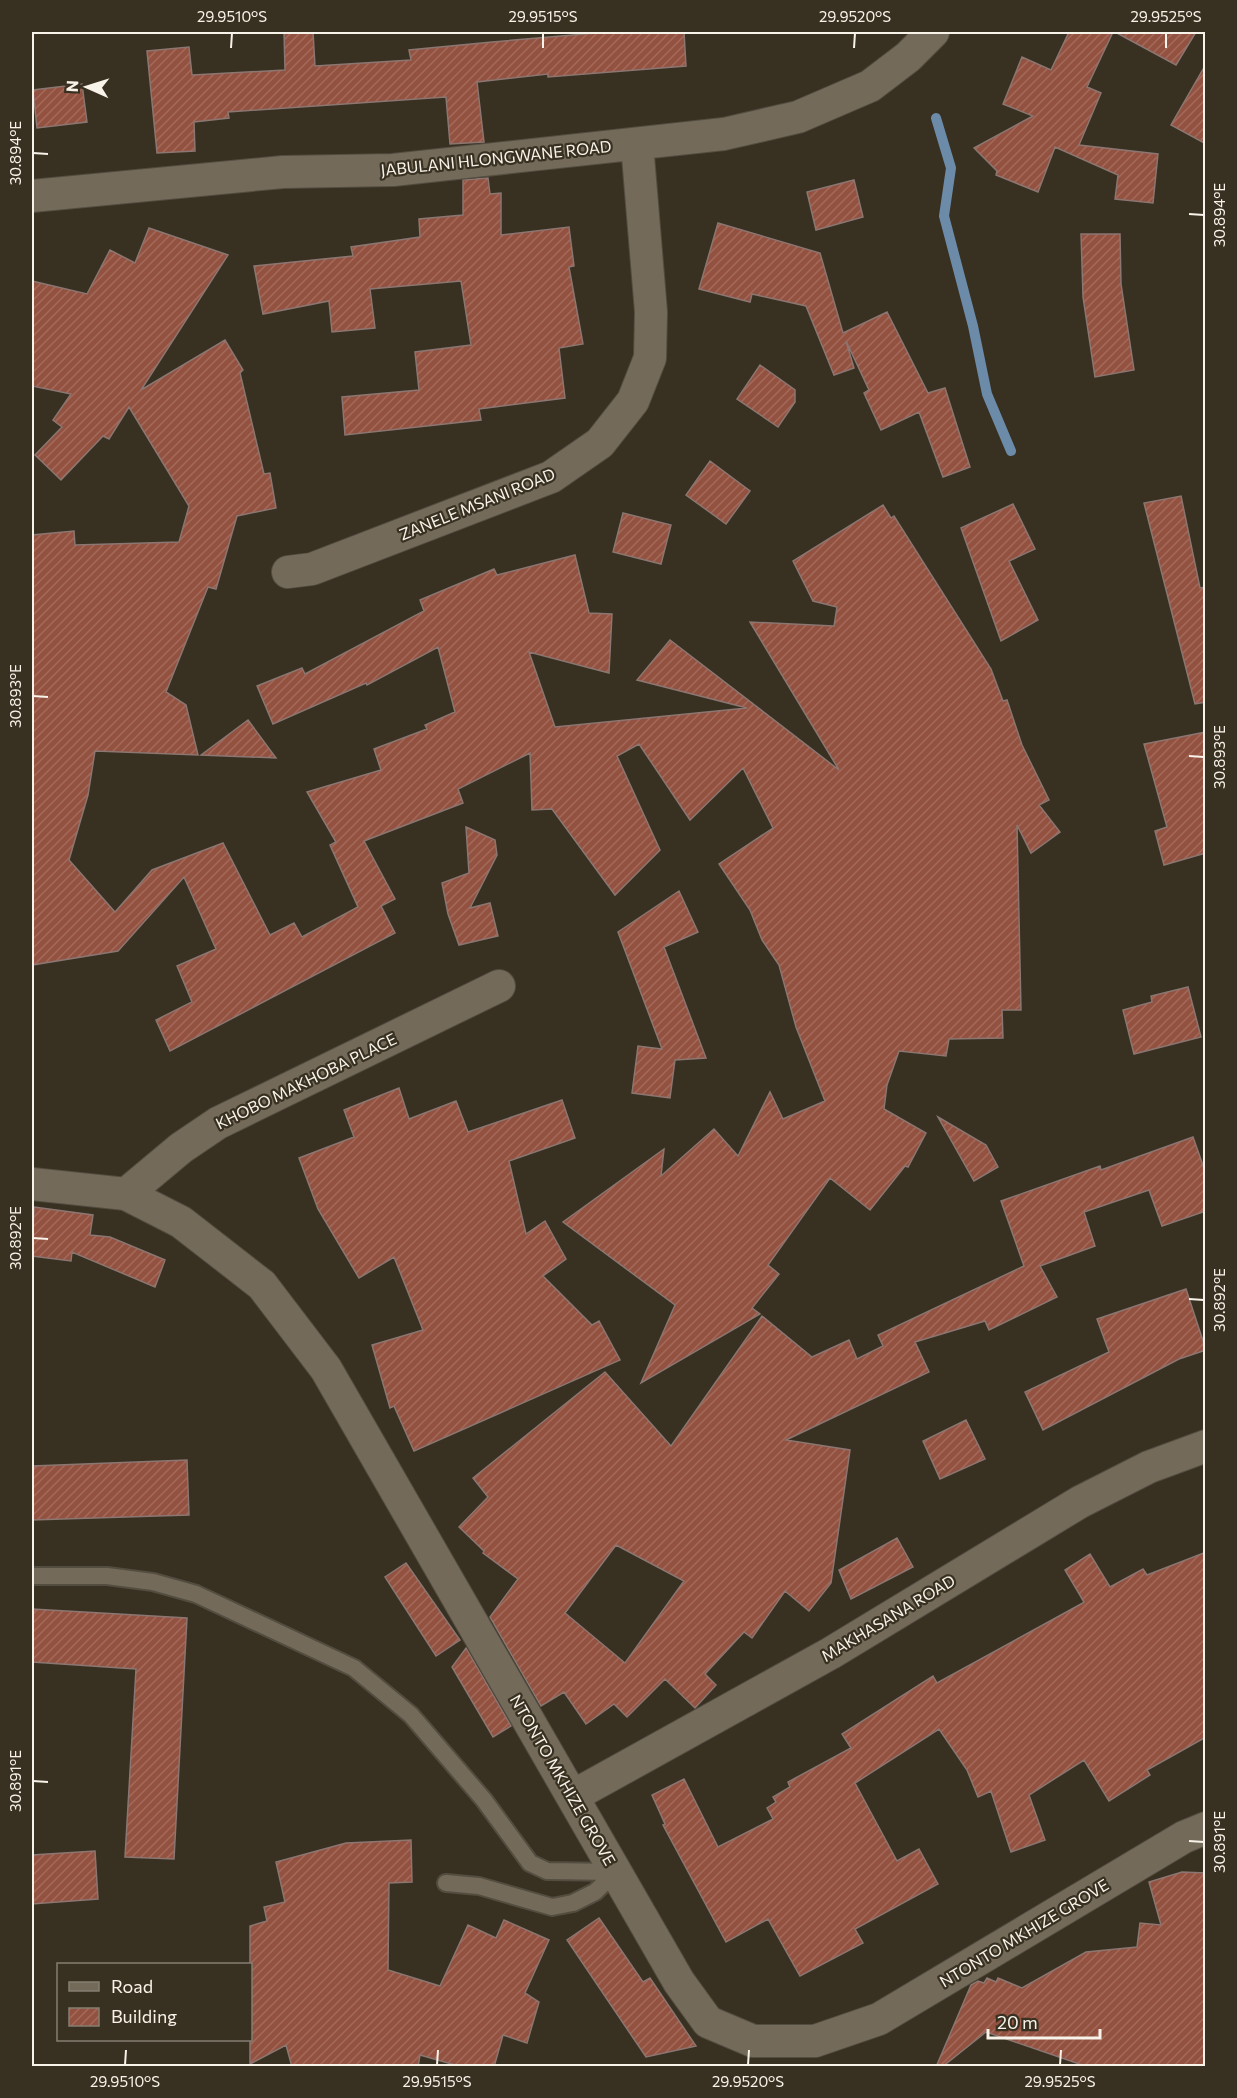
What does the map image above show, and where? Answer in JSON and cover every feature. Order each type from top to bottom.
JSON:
[{"type":"street","name":"JABULANI HLONGWANE ROAD","points":[[32,196],[283,172],[393,170],[724,134],[798,117],[870,86],[908,57],[933,32]]},
{"type":"street","name":"ZANELE MSANI ROAD","points":[[288,572],[312,569],[551,477],[600,443],[633,401],[650,358],[651,312],[637,144]]},
{"type":"street","name":"KHOBO MAKHOBA PLACE","points":[[126,1194],[181,1148],[218,1123],[499,986]]},
{"type":"street","name":"NTONTO MKHIZE GROVE","points":[[32,1184],[126,1194],[181,1222],[262,1285],[326,1369],[679,1982],[708,2022],[753,2041],[815,2041],[879,2019],[1184,1837],[1206,1828]]},
{"type":"street","name":"MAKHASANA ROAD","points":[[573,1796],[831,1653],[1080,1502],[1149,1467],[1206,1446]]},
{"type":"lane","points":[[32,1576],[107,1576],[153,1582],[196,1594],[354,1668],[411,1715],[484,1800],[530,1863],[547,1871],[616,1872]]},
{"type":"lane","points":[[446,1883],[479,1886],[552,1907],[573,1902],[595,1892],[616,1872]]},
{"type":"building","points":[[284,32],[313,32],[315,66],[411,60],[409,50],[492,42],[608,32],[684,32],[686,66],[548,77],[548,74],[477,82],[484,142],[450,144],[446,97],[228,112],[229,118],[194,122],[195,151],[157,153],[147,51],[189,47],[192,75],[285,70]]},
{"type":"building","points":[[1069,32],[1113,32],[1087,87],[1101,93],[1079,145],[1158,154],[1153,203],[1115,199],[1118,175],[1055,147],[1038,192],[996,175],[997,171],[974,148],[1033,116],[1003,104],[1022,57],[1051,70]]},
{"type":"building","points":[[1115,32],[1196,32],[1176,65]]},
{"type":"building","points":[[1206,64],[1206,144],[1171,125]]},
{"type":"building","points":[[82,84],[87,122],[37,128],[33,90]]},
{"type":"building","points":[[488,178],[490,194],[501,193],[501,235],[569,227],[574,266],[569,267],[583,344],[559,348],[565,398],[479,409],[481,420],[345,435],[342,397],[419,390],[415,352],[471,345],[461,281],[370,289],[375,328],[332,332],[329,301],[263,314],[254,266],[353,256],[351,247],[420,237],[419,219],[463,215],[463,180]]},
{"type":"building","points":[[854,180],[863,217],[816,230],[807,192]]},
{"type":"building","points":[[718,223],[820,253],[843,333],[887,312],[928,393],[945,388],[970,467],[943,477],[919,412],[881,430],[864,393],[869,390],[846,341],[854,368],[834,375],[806,306],[752,294],[750,302],[699,289]]},
{"type":"building","points":[[149,228],[228,255],[141,390],[225,340],[243,370],[240,373],[264,474],[270,473],[276,508],[237,516],[216,589],[208,587],[166,692],[186,705],[198,755],[95,751],[88,795],[69,860],[115,912],[152,870],[223,843],[270,935],[294,923],[302,937],[358,907],[330,845],[336,842],[307,792],[381,770],[374,749],[427,729],[425,725],[455,712],[438,647],[367,685],[366,683],[273,724],[257,686],[302,668],[305,674],[424,611],[420,600],[494,569],[497,575],[575,555],[589,613],[612,614],[609,673],[529,652],[555,727],[747,708],[637,680],[670,640],[839,770],[750,622],[834,626],[837,607],[813,601],[793,561],[883,505],[891,518],[894,516],[991,669],[1003,701],[1007,700],[1022,745],[1049,800],[1039,805],[1060,832],[1031,853],[1017,825],[1021,1010],[1002,1010],[1003,1038],[949,1039],[946,1056],[899,1051],[887,1085],[884,1109],[926,1133],[908,1167],[905,1166],[870,1210],[830,1178],[768,1265],[779,1274],[752,1308],[760,1314],[641,1383],[675,1305],[563,1222],[664,1149],[661,1176],[714,1129],[738,1156],[770,1092],[783,1119],[825,1101],[796,1027],[779,965],[762,940],[750,910],[719,864],[773,828],[743,768],[690,820],[639,744],[617,756],[660,850],[615,895],[552,809],[532,810],[530,753],[458,789],[463,803],[364,841],[395,899],[381,906],[395,933],[170,1051],[156,1020],[192,1002],[177,966],[216,949],[184,877],[118,951],[32,965],[32,535],[74,531],[75,545],[179,542],[189,506],[129,407],[109,439],[103,436],[61,480],[35,455],[62,427],[53,420],[71,394],[32,386],[32,281],[87,294],[110,250],[135,263]]},
{"type":"building","points":[[1081,234],[1120,234],[1121,284],[1134,370],[1095,377],[1083,297]]},
{"type":"building","points":[[760,365],[795,390],[795,402],[778,427],[737,399]]},
{"type":"building","points":[[710,461],[750,491],[726,524],[686,495]]},
{"type":"building","points":[[1181,496],[1200,588],[1206,587],[1206,702],[1195,704],[1144,503]]},
{"type":"building","points":[[1013,504],[1035,549],[1009,561],[1038,620],[1001,641],[961,528]]},
{"type":"building","points":[[623,513],[671,525],[661,564],[613,552]]},
{"type":"building","points":[[248,720],[276,758],[201,755]]},
{"type":"building","points":[[1206,732],[1206,853],[1164,865],[1155,831],[1167,827],[1144,744]]},
{"type":"building","points":[[466,827],[495,840],[497,855],[470,908],[490,903],[498,936],[459,945],[448,914],[442,883],[469,873]]},
{"type":"building","points":[[679,891],[698,932],[664,947],[706,1058],[675,1060],[670,1098],[632,1093],[638,1046],[662,1049],[618,932]]},
{"type":"building","points":[[1188,987],[1201,1037],[1134,1054],[1123,1010],[1152,1002],[1151,996]]},
{"type":"building","points":[[399,1088],[409,1119],[456,1101],[468,1132],[562,1100],[575,1138],[509,1161],[526,1234],[545,1221],[566,1259],[543,1276],[592,1325],[599,1321],[620,1360],[414,1451],[394,1406],[390,1408],[372,1345],[423,1330],[394,1257],[359,1278],[318,1209],[299,1158],[354,1137],[344,1110]]},
{"type":"building","points":[[938,1117],[986,1145],[998,1167],[974,1181]]},
{"type":"building","points":[[1193,1137],[1206,1174],[1206,1211],[1162,1226],[1149,1190],[1084,1212],[1095,1246],[1040,1266],[1057,1297],[989,1330],[985,1321],[915,1342],[929,1372],[786,1440],[850,1450],[831,1583],[809,1611],[785,1591],[752,1638],[744,1632],[705,1674],[716,1685],[695,1708],[665,1679],[627,1717],[614,1704],[586,1724],[564,1692],[541,1706],[490,1617],[518,1579],[483,1553],[484,1551],[459,1527],[488,1497],[473,1478],[605,1372],[671,1446],[762,1316],[812,1357],[849,1340],[857,1359],[883,1346],[878,1335],[1024,1266],[1001,1201],[1100,1166],[1101,1170]],"holes":[[[616,1545],[684,1581],[625,1663],[565,1613]]]},
{"type":"building","points":[[34,1207],[93,1215],[90,1235],[110,1237],[165,1260],[155,1287],[72,1252],[71,1261],[32,1256]]},
{"type":"building","points":[[1186,1289],[1206,1350],[1179,1359],[1043,1430],[1025,1392],[1109,1352],[1097,1319]]},
{"type":"building","points":[[966,1420],[985,1459],[940,1479],[923,1441]]},
{"type":"building","points":[[187,1460],[189,1515],[32,1520],[32,1466]]},
{"type":"building","points":[[897,1538],[913,1567],[851,1599],[839,1570]]},
{"type":"building","points":[[1206,1552],[1206,1737],[1147,1770],[1150,1775],[1109,1801],[1084,1760],[1029,1795],[1045,1840],[1011,1852],[991,1791],[978,1797],[967,1770],[939,1729],[855,1783],[897,1861],[919,1849],[938,1884],[855,1929],[863,1943],[800,1976],[768,1919],[726,1942],[663,1825],[665,1824],[652,1795],[684,1779],[718,1847],[773,1819],[767,1808],[776,1802],[773,1797],[790,1787],[788,1782],[851,1748],[842,1734],[933,1676],[937,1683],[1084,1602],[1065,1570],[1090,1554],[1110,1587],[1143,1569],[1147,1575]]},
{"type":"building","points":[[406,1563],[460,1640],[436,1656],[385,1577]]},
{"type":"building","points":[[32,1609],[187,1618],[174,1859],[125,1857],[136,1669],[32,1662]]},
{"type":"building","points":[[466,1648],[511,1726],[493,1737],[452,1667]]},
{"type":"building","points":[[411,1840],[412,1882],[389,1883],[388,1970],[440,1986],[468,1925],[496,1938],[504,1920],[549,1940],[525,1993],[539,2002],[527,2043],[503,2035],[494,2067],[462,2067],[420,2055],[418,2067],[292,2067],[286,2045],[250,2064],[252,1963],[250,1963],[250,1926],[267,1921],[264,1907],[285,1902],[276,1862],[346,1843]]},
{"type":"building","points":[[95,1851],[98,1899],[32,1904],[32,1855]]},
{"type":"building","points":[[1182,1872],[1206,1873],[1206,2067],[1088,2067],[986,2032],[942,2067],[936,2067],[971,1985],[978,1981],[984,1983],[987,1978],[996,1982],[998,1978],[1022,1988],[1086,1952],[1137,1947],[1140,1923],[1161,1925],[1149,1882]]},
{"type":"building","points":[[599,1918],[643,1982],[650,1978],[696,2046],[646,2057],[567,1940]]},
{"type":"waterway","points":[[936,118],[951,168],[944,216],[973,326],[987,394],[1011,451]]}]
